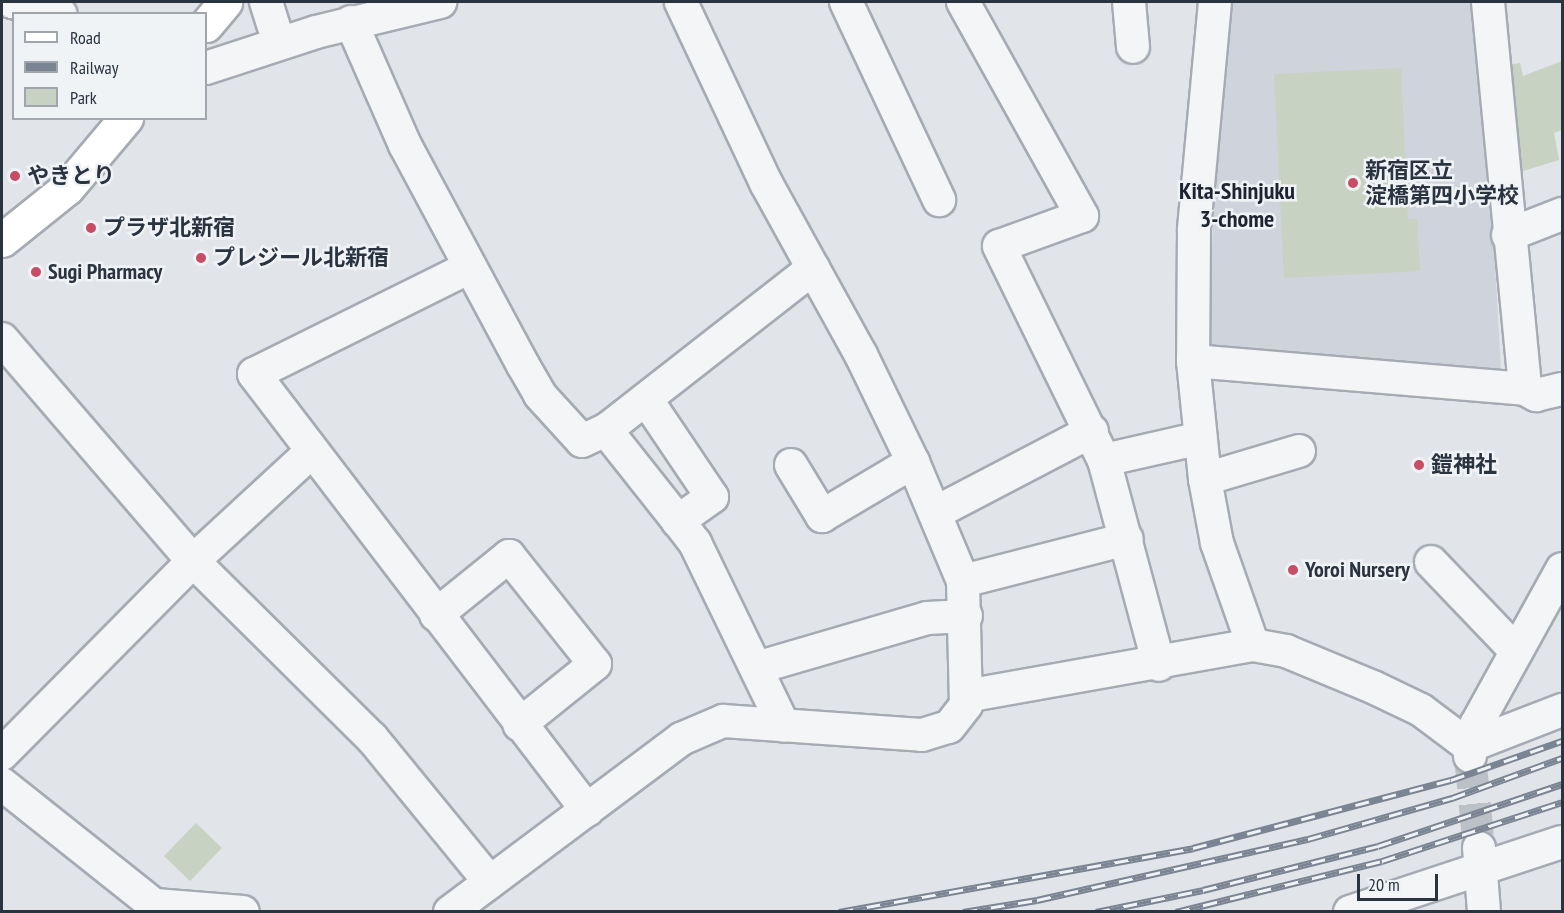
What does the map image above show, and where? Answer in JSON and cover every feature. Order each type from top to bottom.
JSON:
[{"type":"main road","points":[[207,24],[225,2]]},
{"type":"main road","points":[[2,240],[67,188],[124,120]]},
{"type":"street","points":[[12,2],[53,12]]},
{"type":"street","points":[[266,2],[279,43]]},
{"type":"street","points":[[207,68],[351,22],[441,2]]},
{"type":"street","points":[[450,912],[681,739],[723,721],[922,735],[949,727],[962,714],[966,696],[966,616],[963,581],[914,462],[766,183],[681,2]]},
{"type":"street","points":[[846,2],[939,200]]},
{"type":"street","points":[[963,2],[1083,216],[999,246],[1092,431],[1104,460],[1159,665]]},
{"type":"street","points":[[1129,2],[1133,48]]},
{"type":"street","points":[[1215,2],[1194,230],[1193,361],[1205,479],[1217,543],[1253,645]]},
{"type":"street","points":[[1488,2],[1508,235],[1525,389]]},
{"type":"street","points":[[351,22],[405,145],[540,395],[582,441],[606,430],[813,268]]},
{"type":"street","points":[[1508,235],[1563,214]]},
{"type":"street","points":[[470,267],[254,374],[519,725],[587,810]]},
{"type":"street","points":[[2,339],[193,561],[372,738],[490,882]]},
{"type":"street","points":[[1193,361],[1525,389],[1536,395],[1563,389]]},
{"type":"street","points":[[646,399],[712,497],[678,521]]},
{"type":"street","points":[[606,430],[695,543],[784,726]]},
{"type":"street","points":[[935,513],[1092,431]]},
{"type":"street","points":[[1104,460],[1201,438]]},
{"type":"street","points":[[2,754],[193,561],[312,451]]},
{"type":"street","points":[[1205,479],[1299,451]]},
{"type":"street","points":[[791,465],[822,516],[914,462]]},
{"type":"street","points":[[963,581],[1127,539]]},
{"type":"street","points":[[436,615],[509,556],[595,664],[519,725]]},
{"type":"street","points":[[1431,562],[1516,651]]},
{"type":"street","points":[[1469,751],[1476,725],[1563,569]]},
{"type":"street","points":[[756,668],[927,618],[966,616]]},
{"type":"street","points":[[966,696],[1159,665],[1253,645],[1286,651],[1373,687],[1421,710],[1469,751]]},
{"type":"street","points":[[1469,751],[1563,710]]},
{"type":"street","points":[[2,784],[159,908],[243,912]]},
{"type":"street","points":[[1350,912],[1480,858],[1563,842]]},
{"type":"street","points":[[1480,858],[1484,912]]},
{"type":"shaded area","name":"新宿区立 淀橋第四小学校","points":[[1232,2],[1480,2],[1501,370],[1206,354],[1225,11]]},
{"type":"green space","points":[[1562,61],[1562,130],[1554,133],[1559,160],[1513,174],[1501,66],[1520,63],[1523,76]]},
{"type":"green space","points":[[1401,68],[1408,219],[1417,219],[1420,271],[1284,278],[1274,74]]},
{"type":"green space","points":[[196,823],[222,848],[190,881],[164,856]]},
{"type":"tunnel","points":[[1470,756],[1479,848]]},
{"type":"railway","points":[[839,912],[1193,848],[1451,780],[1562,741]]},
{"type":"railway","points":[[963,912],[1037,900],[1308,839],[1452,798],[1562,758]]},
{"type":"railway","points":[[1096,912],[1203,890],[1378,846],[1562,784]]},
{"type":"railway","points":[[1176,912],[1382,861],[1562,802]]},
{"type":"place","name":"やきとり","points":[[15,176]]},
{"type":"place","name":"新宿区立 淀橋第四小学校","points":[[1353,183]]},
{"type":"place","name":"プラザ北新宿","points":[[91,228]]},
{"type":"place","name":"プレジール北新宿","points":[[201,258]]},
{"type":"place","name":"Sugi Pharmacy","points":[[36,272]]},
{"type":"place","name":"鎧神社","points":[[1419,465]]},
{"type":"place","name":"Yoroi Nursery","points":[[1293,570]]},
{"type":"district","name":"Kita-Shinjuku 3-chome","points":[[1237,205]]}]
